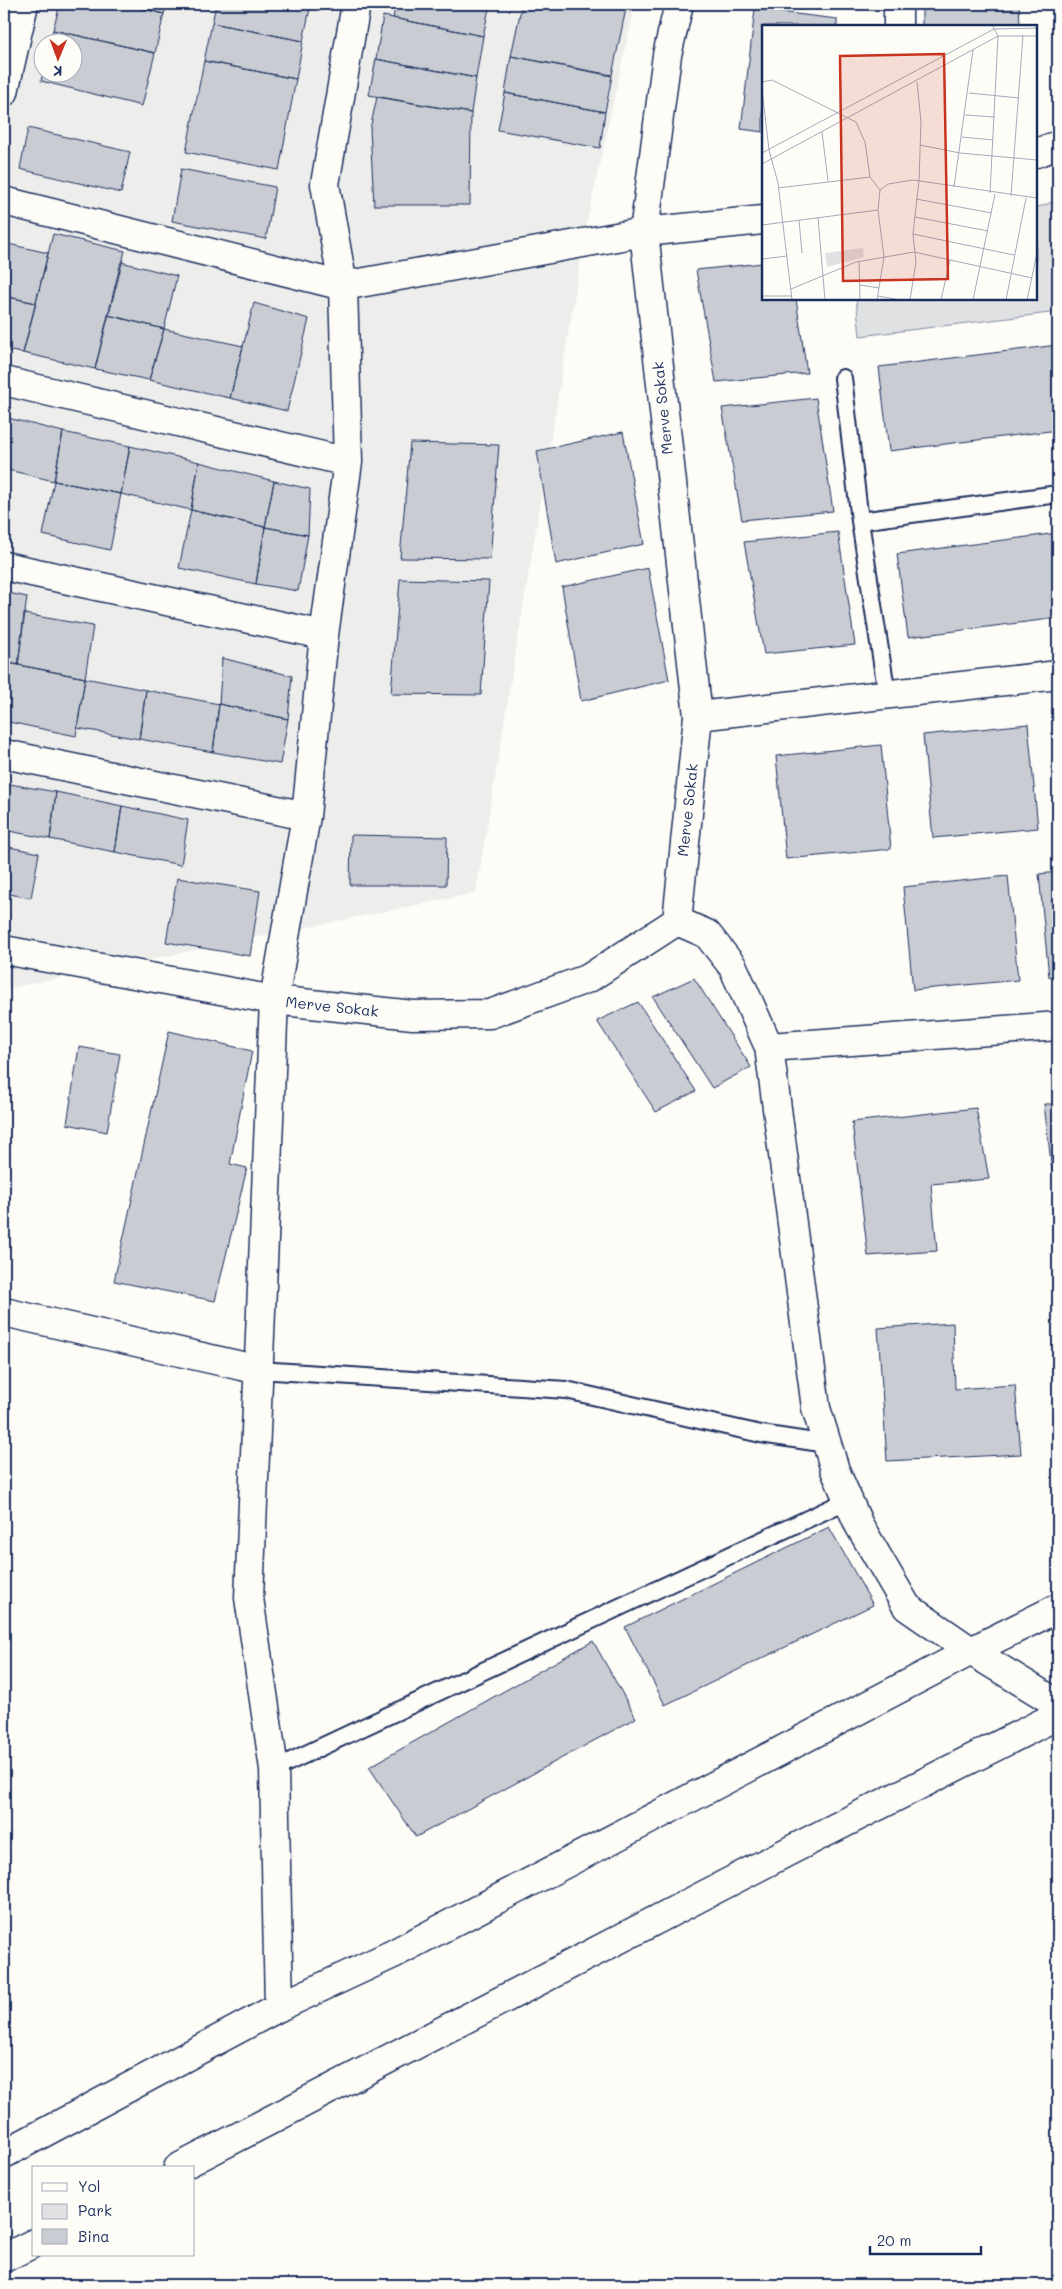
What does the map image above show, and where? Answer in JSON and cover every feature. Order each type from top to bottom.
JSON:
[{"type":"street","points":[[4,92],[24,4]]},
{"type":"street","points":[[280,2007],[274,1769],[249,1598],[274,1000],[306,816],[324,635],[348,462],[343,286],[325,184],[356,4]]},
{"type":"street","name":"Merve Sokak","points":[[4,950],[274,1000],[413,1015],[490,1014],[589,978],[678,920],[698,716],[644,232],[667,55],[679,4]]},
{"type":"street","points":[[898,4],[898,25]]},
{"type":"street","points":[[1037,153],[1058,145]]},
{"type":"street","points":[[4,201],[343,286],[644,232],[762,220]]},
{"type":"street","points":[[4,381],[348,462]]},
{"type":"street","points":[[4,566],[324,635]]},
{"type":"street","points":[[698,716],[1058,675]]},
{"type":"street","points":[[4,754],[306,816]]},
{"type":"street","points":[[678,920],[707,934],[734,967],[769,1047],[816,1408],[848,1500],[881,1565],[907,1607],[971,1650],[1058,1704]]},
{"type":"street","points":[[769,1047],[1058,1026]]},
{"type":"street","points":[[4,1312],[259,1370]]},
{"type":"street","points":[[4,2154],[280,2007],[393,1954],[971,1650],[1058,1608]]},
{"type":"street","points":[[182,2166],[791,1850],[1058,1716]]},
{"type":"street","points":[[4,2258],[32,2244]]},
{"type":"lane","points":[[843,378],[860,521],[887,695]]},
{"type":"lane","points":[[860,521],[1058,494]]},
{"type":"lane","points":[[259,1370],[566,1390],[761,1434],[827,1444]]},
{"type":"lane","points":[[274,1769],[848,1500]]},
{"type":"shaded area","points":[[4,4],[635,4],[586,226],[476,893],[4,989]]},
{"type":"green space","points":[[1058,200],[1058,312],[860,336],[856,300],[1037,300],[1037,208]]},
{"type":"building","points":[[60,4],[124,4],[164,14],[155,53],[82,37],[82,32],[53,30]]},
{"type":"building","points":[[124,4],[167,4],[164,14]]},
{"type":"building","points":[[216,4],[311,4],[303,41],[212,23]]},
{"type":"building","points":[[396,4],[490,4],[483,36],[393,18]]},
{"type":"building","points":[[522,4],[627,4],[612,75],[511,56]]},
{"type":"building","points":[[922,4],[1019,4],[1020,25],[922,25]]},
{"type":"building","points":[[755,9],[837,19],[837,25],[762,25],[762,132],[741,129]]},
{"type":"building","points":[[383,16],[483,36],[476,78],[376,59]]},
{"type":"building","points":[[212,23],[303,41],[296,79],[204,61]]},
{"type":"building","points":[[82,37],[155,53],[142,106],[45,82],[82,82]]},
{"type":"building","points":[[511,56],[612,76],[605,112],[505,93]]},
{"type":"building","points":[[376,59],[476,78],[471,113],[369,95]]},
{"type":"building","points":[[204,61],[296,79],[279,170],[186,152]]},
{"type":"building","points":[[505,93],[605,112],[600,148],[498,130]]},
{"type":"building","points":[[377,97],[471,113],[470,205],[374,205],[370,129]]},
{"type":"building","points":[[28,128],[130,152],[121,193],[20,169]]},
{"type":"building","points":[[181,169],[275,187],[266,239],[172,221]]},
{"type":"building","points":[[53,234],[125,251],[95,369],[23,353]]},
{"type":"building","points":[[4,243],[48,253],[36,303],[4,296]]},
{"type":"building","points":[[121,262],[177,276],[164,329],[108,315]]},
{"type":"building","points":[[762,263],[762,300],[796,300],[807,373],[716,382],[696,270]]},
{"type":"building","points":[[4,296],[36,303],[23,353],[4,350]]},
{"type":"building","points":[[254,303],[309,319],[287,411],[230,398]]},
{"type":"building","points":[[108,315],[164,329],[149,380],[95,369]]},
{"type":"building","points":[[164,329],[243,346],[230,398],[149,380]]},
{"type":"building","points":[[1058,345],[1058,430],[889,451],[879,367]]},
{"type":"building","points":[[816,398],[833,511],[742,520],[722,408]]},
{"type":"building","points":[[4,417],[63,432],[54,481],[4,469]]},
{"type":"building","points":[[63,432],[130,446],[121,494],[54,481]]},
{"type":"building","points":[[623,432],[644,544],[556,564],[537,451]]},
{"type":"building","points":[[410,443],[499,445],[490,559],[400,558]]},
{"type":"building","points":[[130,446],[199,462],[191,510],[121,494]]},
{"type":"building","points":[[199,462],[274,481],[265,527],[191,510]]},
{"type":"building","points":[[54,481],[121,494],[110,550],[43,535]]},
{"type":"building","points":[[274,481],[310,489],[308,535],[265,527]]},
{"type":"building","points":[[191,510],[265,527],[256,584],[179,568]]},
{"type":"building","points":[[265,527],[308,535],[298,591],[256,584]]},
{"type":"building","points":[[838,532],[855,645],[764,654],[744,542]]},
{"type":"building","points":[[1058,533],[1058,618],[908,637],[897,554]]},
{"type":"building","points":[[648,568],[669,680],[581,701],[562,587]]},
{"type":"building","points":[[400,579],[489,581],[481,695],[391,694]]},
{"type":"building","points":[[4,592],[27,597],[18,665],[4,662]]},
{"type":"building","points":[[24,614],[93,626],[85,678],[18,665]]},
{"type":"building","points":[[222,658],[292,676],[288,719],[219,704]]},
{"type":"building","points":[[4,662],[85,678],[76,736],[4,721]]},
{"type":"building","points":[[85,678],[146,690],[139,739],[77,728]]},
{"type":"building","points":[[146,690],[219,704],[213,752],[139,739]]},
{"type":"building","points":[[219,704],[288,719],[280,764],[213,752]]},
{"type":"building","points":[[1028,724],[1038,828],[933,838],[923,735]]},
{"type":"building","points":[[881,745],[891,849],[786,859],[776,756]]},
{"type":"building","points":[[4,783],[56,792],[50,839],[4,830]]},
{"type":"building","points":[[56,792],[122,806],[115,852],[50,839]]},
{"type":"building","points":[[122,806],[188,820],[181,865],[115,852]]},
{"type":"building","points":[[351,835],[447,837],[446,885],[350,885]]},
{"type":"building","points":[[4,846],[39,853],[31,898],[4,893]]},
{"type":"building","points":[[1058,872],[1058,976],[1049,977],[1039,874]]},
{"type":"building","points":[[1008,876],[1018,980],[913,990],[903,887]]},
{"type":"building","points":[[177,878],[260,891],[250,956],[166,942]]},
{"type":"building","points":[[694,978],[751,1067],[712,1088],[653,997]]},
{"type":"building","points":[[638,1002],[696,1091],[656,1112],[597,1021]]},
{"type":"building","points":[[169,1031],[252,1051],[230,1164],[247,1168],[215,1301],[114,1281]]},
{"type":"building","points":[[79,1047],[120,1054],[107,1132],[67,1124]]},
{"type":"building","points":[[1044,1104],[1058,1104],[1058,1171],[1052,1171]]},
{"type":"building","points":[[976,1108],[989,1179],[931,1184],[937,1251],[868,1256],[852,1122]]},
{"type":"building","points":[[953,1323],[955,1389],[1015,1385],[1021,1454],[887,1461],[878,1328]]},
{"type":"building","points":[[829,1527],[873,1605],[665,1705],[625,1627]]},
{"type":"building","points":[[593,1641],[636,1718],[416,1837],[369,1767]]}]
